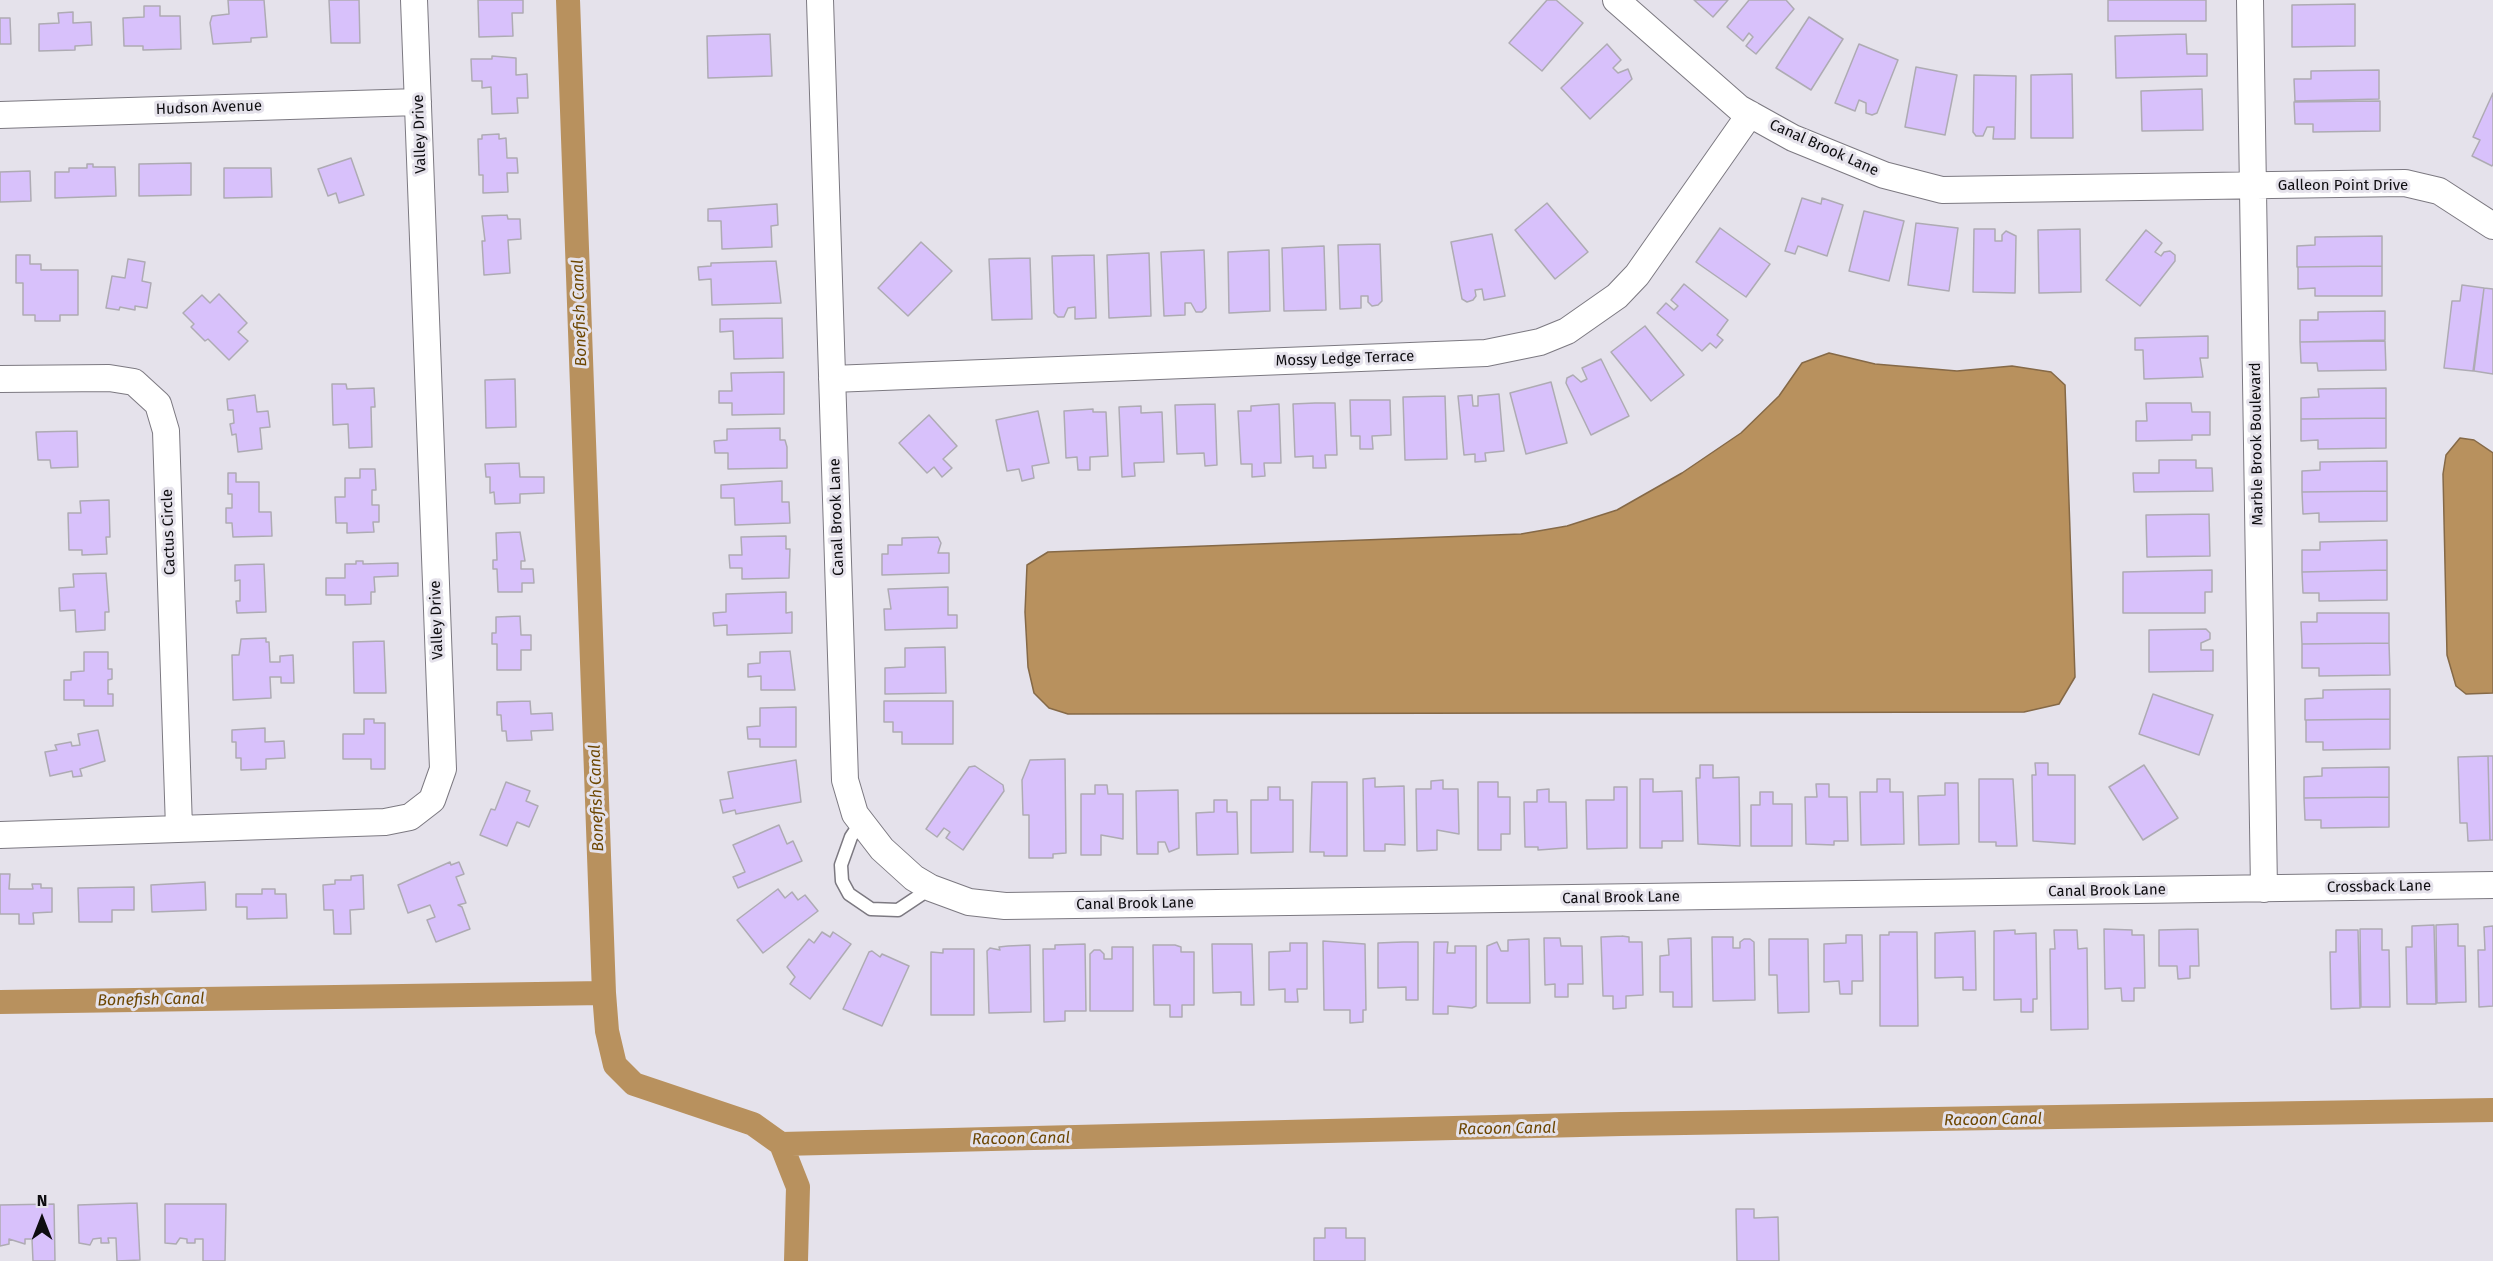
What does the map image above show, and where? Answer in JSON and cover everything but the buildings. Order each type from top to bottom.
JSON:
[{"type":"street","name":"Valley Drive","points":[[0,835],[385,822],[410,817],[432,800],[442,769],[414,0]]},
{"type":"street","name":"Canal Brook Lane","points":[[820,0],[845,780],[855,814],[914,878],[931,888],[969,902],[1005,906],[2264,889]]},
{"type":"street","name":"Canal Brook Lane","points":[[1616,0],[1739,108],[1793,138],[1884,175],[1942,189],[2253,187]]},
{"type":"street","name":"Marble Brook Boulevard","points":[[2250,0],[2264,889]]},
{"type":"street","name":"Hudson Avenue","points":[[0,115],[418,102]]},
{"type":"street","name":"Mossy Ledge Terrace","points":[[832,379],[1486,353],[1540,342],[1567,331],[1617,296],[1637,274],[1750,114]]},
{"type":"street","name":"Galleon Point Drive","points":[[2253,187],[2404,183],[2439,191],[2493,226]]},
{"type":"street","name":"Cactus Circle","points":[[0,379],[109,378],[134,382],[158,404],[166,432],[179,828]]},
{"type":"street","name":"Crossback Lane","points":[[2264,889],[2493,885]]},
{"type":"lane","points":[[861,822],[851,837],[841,865],[842,881],[849,894],[871,909],[898,910],[931,888]]},
{"type":"shaded area","points":[[1829,353],[1875,364],[1957,371],[2012,366],[2051,372],[2065,385],[2075,677],[2059,704],[2024,712],[1068,714],[1049,708],[1034,693],[1028,667],[1025,612],[1027,565],[1048,552],[1521,534],[1567,526],[1617,510],[1682,473],[1741,433],[1779,396],[1802,363]]},
{"type":"shaded area","points":[[2460,438],[2474,440],[2493,453],[2493,693],[2466,694],[2456,686],[2447,655],[2443,474],[2446,455]]},
{"type":"waterway","name":"Bonefish Canal","points":[[0,1002],[604,993],[568,0]]},
{"type":"waterway","name":"Racoon Canal","points":[[604,993],[607,1031],[615,1065],[634,1084],[753,1124],[781,1144],[1622,1124],[2493,1110]]},
{"type":"waterway","points":[[781,1144],[798,1187],[796,1261]]}]
